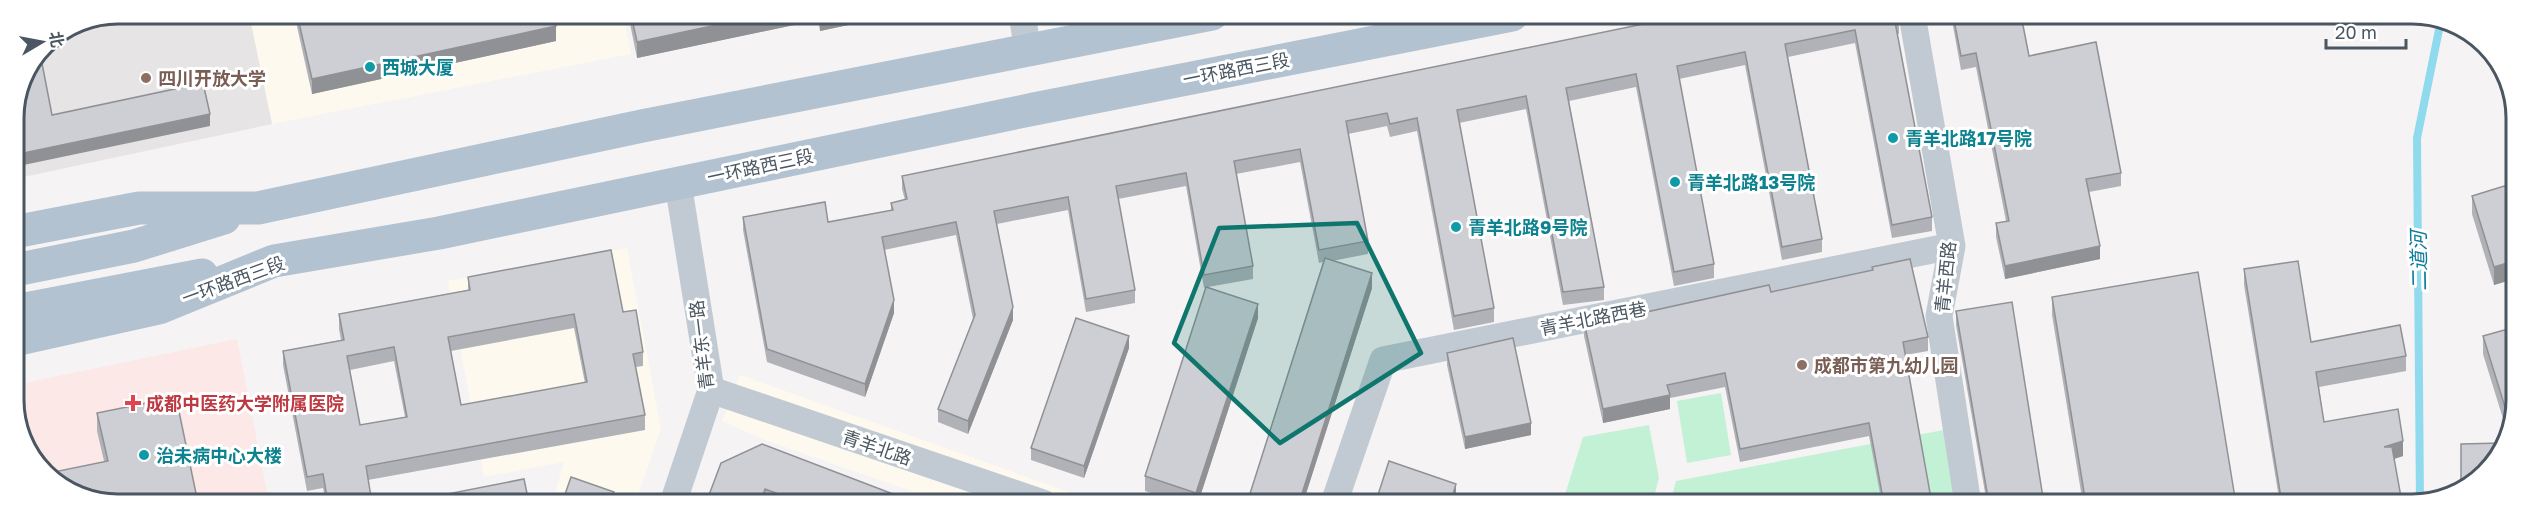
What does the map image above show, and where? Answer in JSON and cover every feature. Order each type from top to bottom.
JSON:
[{"type":"main road","points":[[24,268],[134,246],[258,208],[642,126],[1164,24]]},
{"type":"main road","name":"一环路西三段","points":[[24,338],[159,308],[274,261],[419,237],[1045,107],[1466,24]]},
{"type":"main road","points":[[24,230],[139,208],[258,208]]},
{"type":"main road","points":[[24,309],[274,261]]},
{"type":"street","points":[[1024,24],[1028,52]]},
{"type":"street","name":"青羊西路","points":[[1914,24],[1952,246],[1939,316],[1966,494]]},
{"type":"street","name":"青羊东一路","points":[[676,494],[711,390],[678,183]]},
{"type":"street","name":"青羊北路西巷","points":[[1337,494],[1383,360],[1952,246]]},
{"type":"street","name":"青羊北路","points":[[711,390],[1017,494]]},
{"type":"highlighted area","points":[[1357,223],[1421,353],[1280,443],[1174,343],[1219,228]]},
{"type":"shaded area","name":"四川开放大学","points":[[118,24],[251,24],[272,124],[24,177],[24,118],[31,82],[37,72],[72,72],[72,37],[100,26]]},
{"type":"shaded area","points":[[251,24],[625,24],[631,54],[272,124]]},
{"type":"shaded area","points":[[627,248],[661,429],[638,494],[555,494],[564,462],[484,477],[448,281]]},
{"type":"shaded area","name":"成都中医药大学附属医院","points":[[237,339],[267,494],[118,494],[88,489],[76,484],[56,471],[43,457],[31,436],[26,418],[24,383]]},
{"type":"shaded area","points":[[740,375],[1075,494],[919,494],[765,440],[722,421]]},
{"type":"green space","points":[[1721,393],[1731,455],[1687,463],[1677,401]]},
{"type":"green space","points":[[1649,425],[1659,478],[1655,494],[1565,494],[1583,437]]},
{"type":"green space","points":[[1949,429],[1960,494],[1673,494],[1676,481]]},
{"type":"building","points":[[299,24],[556,24],[556,26],[312,79]]},
{"type":"building","points":[[633,24],[721,24],[637,42]]},
{"type":"building","points":[[1643,24],[1895,24],[1932,217],[1892,225],[1855,30],[1785,44],[1822,239],[1782,247],[1745,52],[1677,66],[1714,264],[1674,272],[1636,74],[1566,88],[1604,287],[1563,292],[1526,96],[1457,110],[1494,308],[1454,316],[1417,118],[1390,124],[1387,113],[1346,121],[1368,241],[1319,250],[1300,149],[1234,161],[1253,266],[1204,275],[1186,173],[1116,186],[1135,290],[1086,299],[1068,197],[994,211],[1013,307],[968,421],[938,409],[975,315],[956,222],[882,237],[894,300],[865,384],[767,349],[743,217],[825,202],[828,222],[893,210],[891,203],[907,199],[902,176]]},
{"type":"building","points":[[1955,24],[2023,24],[2029,56],[2096,42],[2121,173],[2086,179],[2100,246],[2005,266],[1996,223],[2009,221],[1976,53],[1961,56]]},
{"type":"building","points":[[37,72],[44,72],[52,115],[203,83],[210,114],[24,153],[26,100]]},
{"type":"building","points":[[2506,185],[2506,263],[2494,267],[2472,196]]},
{"type":"building","points":[[611,250],[623,312],[636,310],[643,352],[633,354],[645,415],[366,466],[371,494],[326,494],[323,474],[307,477],[283,351],[344,340],[339,314],[470,290],[468,277]],"holes":[[[574,314],[587,382],[461,405],[448,337]],[[394,347],[407,417],[360,425],[347,356]]]},
{"type":"building","points":[[1325,258],[1372,273],[1302,494],[1250,494]]},
{"type":"building","name":"成都市第九幼儿园","points":[[1910,259],[1928,337],[1903,342],[1930,494],[1882,494],[1869,423],[1740,449],[1725,373],[1667,385],[1670,395],[1603,409],[1584,322],[1609,317],[1610,320],[1769,285],[1771,292],[1873,270],[1872,267]]},
{"type":"building","points":[[2298,261],[2311,342],[2400,325],[2406,356],[2316,372],[2324,422],[2398,409],[2403,441],[2384,447],[2392,447],[2400,494],[2280,494],[2244,269]]},
{"type":"building","points":[[2198,272],[2234,494],[2084,494],[2052,297]]},
{"type":"building","points":[[1206,287],[1258,304],[1196,493],[1145,476]]},
{"type":"building","points":[[2012,302],[2042,494],[1987,494],[1956,311]]},
{"type":"building","points":[[1076,318],[1129,336],[1084,466],[1031,448]]},
{"type":"building","points":[[2506,330],[2505,407],[2505,407],[2483,336]]},
{"type":"building","points":[[1513,338],[1531,423],[1465,437],[1447,353]]},
{"type":"building","name":"治未病中心大楼","points":[[176,397],[196,494],[106,493],[76,484],[57,471],[108,461],[97,413]]},
{"type":"building","points":[[2495,443],[2487,457],[2474,471],[2461,480],[2461,444]]},
{"type":"building","points":[[762,444],[893,494],[779,494],[765,489],[763,494],[709,494],[721,463]]},
{"type":"building","points":[[1389,461],[1456,484],[1453,494],[1378,494]]},
{"type":"building","points":[[571,477],[614,492],[613,494],[565,494]]},
{"type":"building","points":[[524,479],[527,494],[447,494]]},
{"type":"waterway","name":"二道河","points":[[2420,494],[2417,138],[2439,28]]},
{"type":"place","name":"西城大厦","points":[[370,67]]},
{"type":"place","name":"四川开放大学","points":[[146,78]]},
{"type":"place","name":"青羊北路17号院","points":[[1893,138]]},
{"type":"place","name":"青羊北路13号院","points":[[1675,182]]},
{"type":"place","name":"青羊北路9号院","points":[[1456,227]]},
{"type":"place","name":"成都市第九幼儿园","points":[[1802,365]]},
{"type":"place","name":"成都中医药大学附属医院","points":[[133,403]]},
{"type":"place","name":"治未病中心大楼","points":[[144,455]]}]
